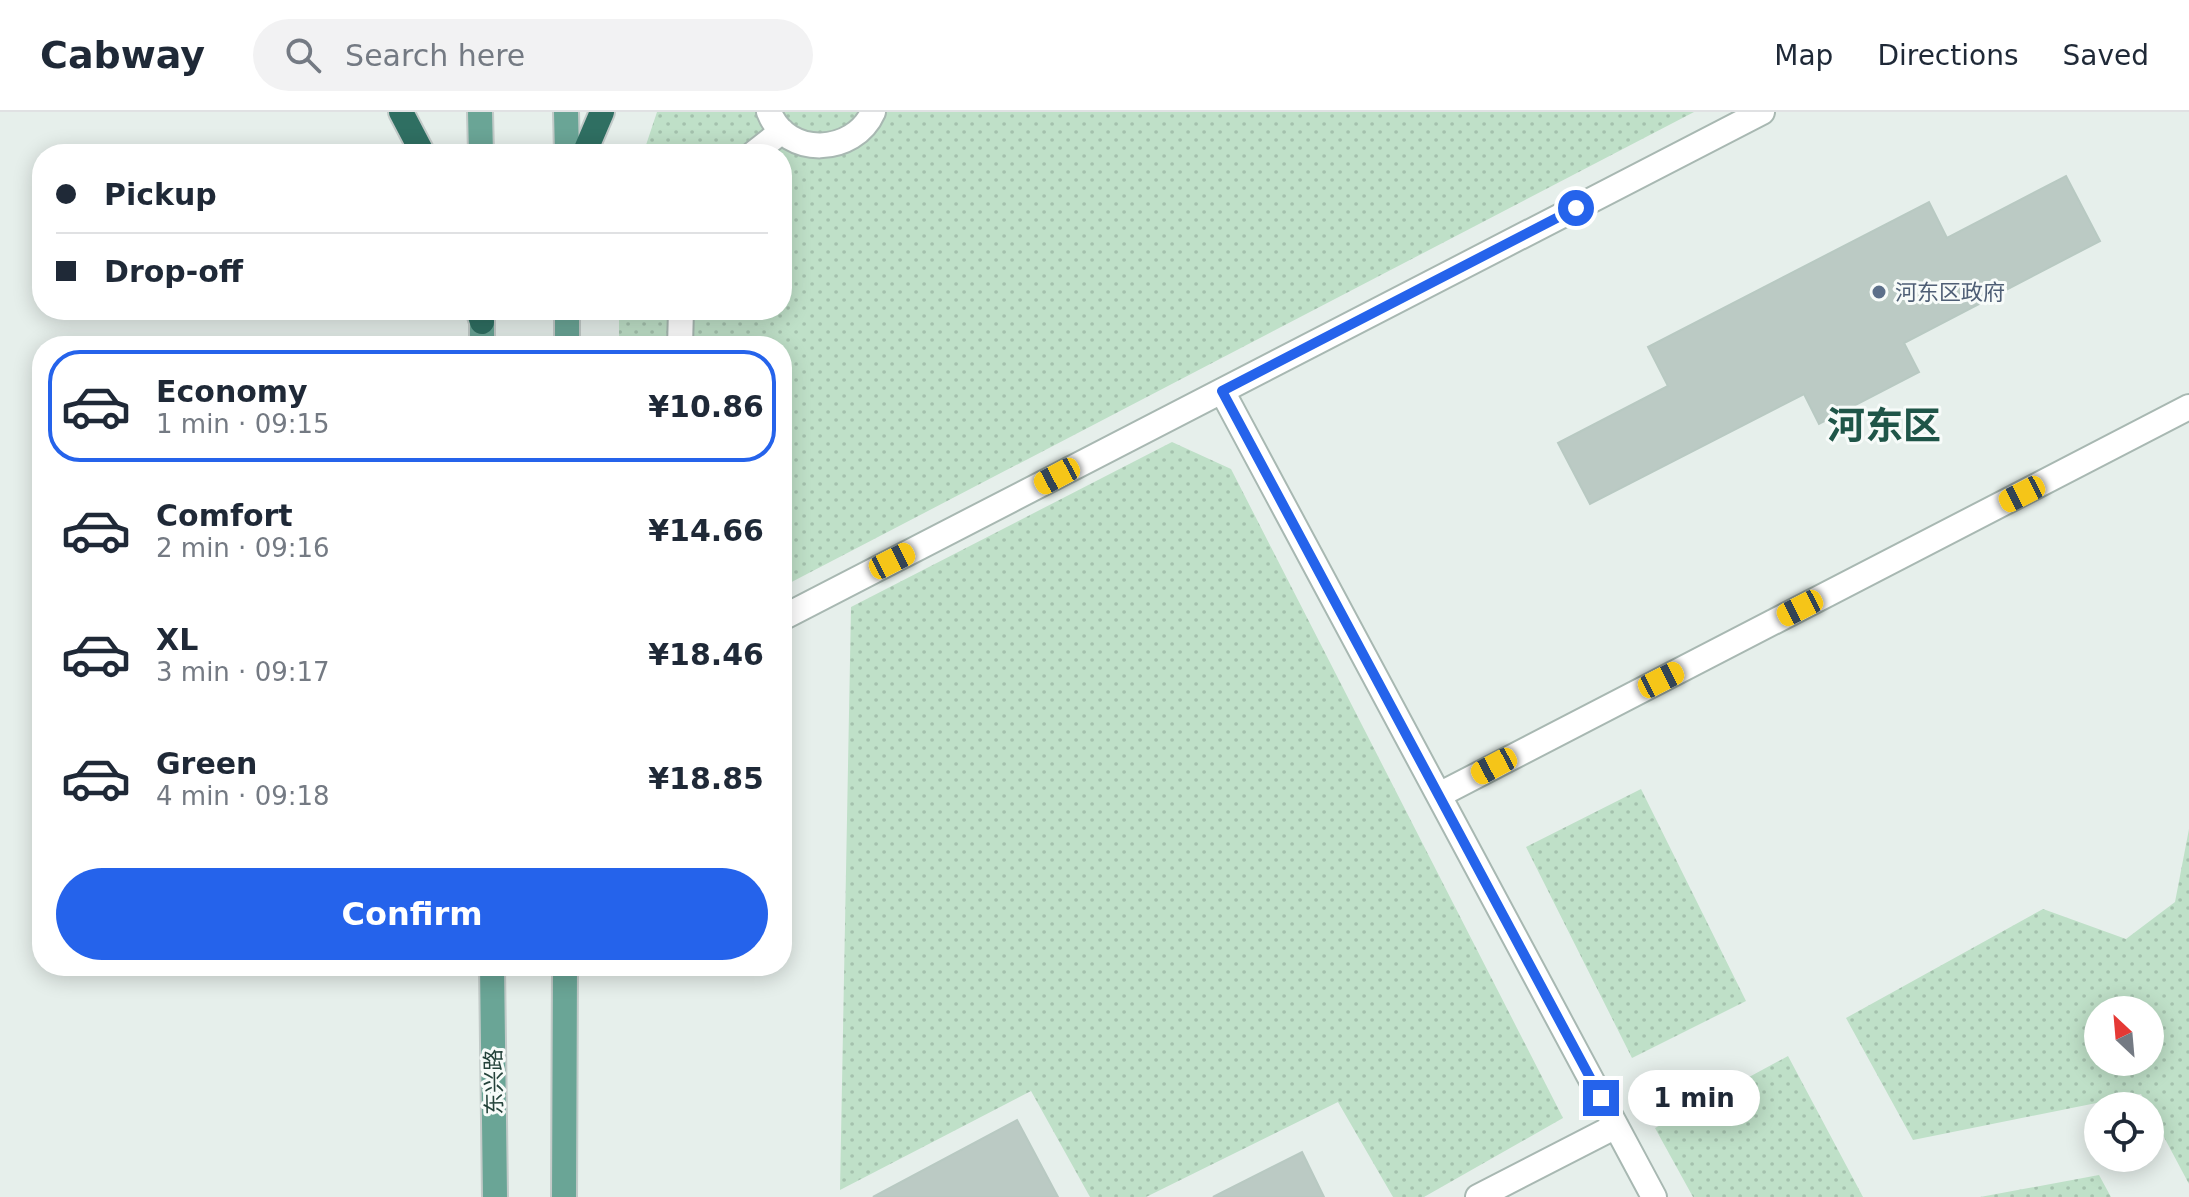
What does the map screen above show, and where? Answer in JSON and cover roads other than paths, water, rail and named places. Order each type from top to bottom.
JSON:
[{"type":"highway","points":[[401,112],[418,144]]},
{"type":"highway","points":[[588,144],[602,112]]},
{"type":"main road","points":[[480,112],[481,144]]},
{"type":"main road","points":[[566,112],[567,144]]},
{"type":"main road","name":"东兴路","points":[[492,976],[495,1197]]},
{"type":"main road","points":[[564,1197],[565,976]]},
{"type":"street","points":[[760,144],[775,122],[798,142],[817,146],[836,144],[854,136],[873,112]]},
{"type":"street","points":[[792,613],[1762,112]]},
{"type":"street","points":[[1222,391],[1654,1197]]},
{"type":"street","points":[[1439,795],[2189,407]]},
{"type":"street","points":[[1478,1197],[1616,1126]]},
{"type":"place","name":"河东区政府","points":[[1879,292]]},
{"type":"district","name":"河东区","points":[[1884,426]]}]
